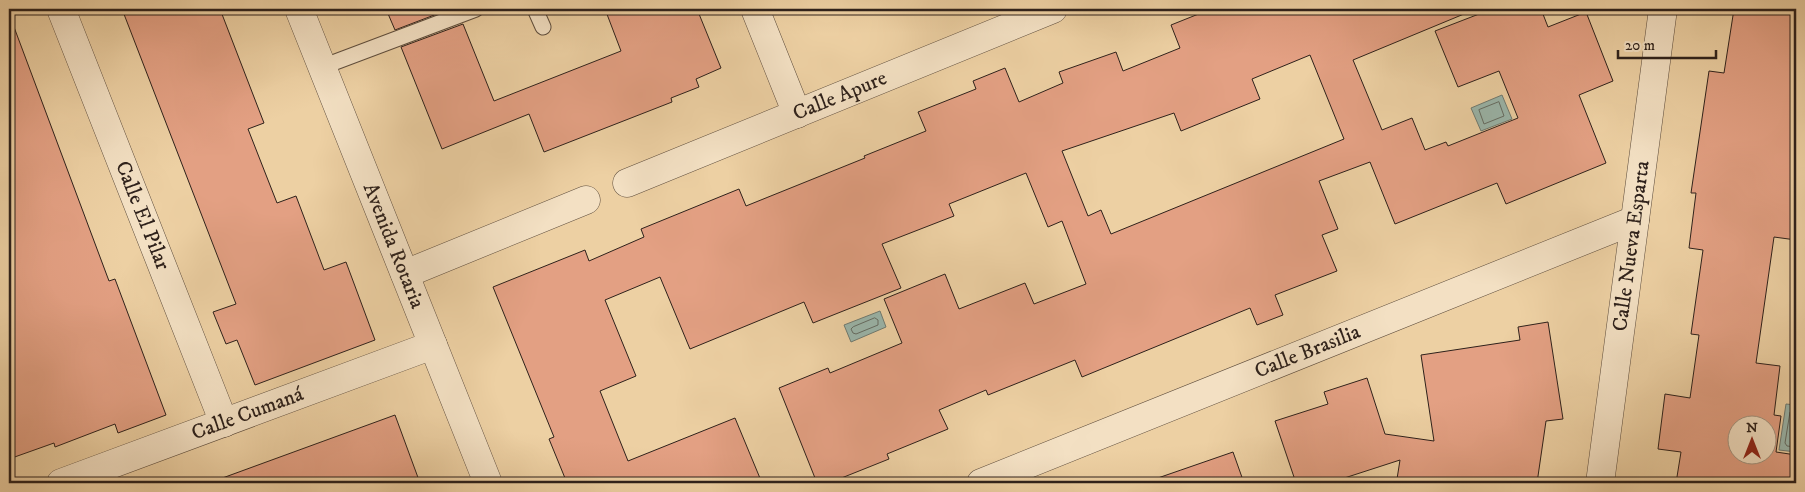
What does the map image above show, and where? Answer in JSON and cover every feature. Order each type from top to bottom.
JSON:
[{"type":"street","name":"Calle El Pilar","points":[[61,9],[224,423]]},
{"type":"street","name":"Avenida Rotaria","points":[[299,9],[488,483]]},
{"type":"street","points":[[755,9],[797,114]]},
{"type":"street","name":"Calle Apure","points":[[627,184],[1053,9]]},
{"type":"street","name":"Calle Nueva Esparta","points":[[1600,483],[1664,9]]},
{"type":"street","points":[[405,274],[586,200]]},
{"type":"street","name":"Calle Brasilia","points":[[981,483],[1636,220]]},
{"type":"street","name":"Calle Cumaná","points":[[61,483],[433,346]]},
{"type":"lane","points":[[322,67],[476,9]]},
{"type":"lane","points":[[535,9],[543,28]]},
{"type":"water","points":[[1502,95],[1512,119],[1481,131],[1471,108]]},
{"type":"water","points":[[880,311],[886,327],[851,342],[844,325]]},
{"type":"water","points":[[1786,404],[1796,405],[1796,452],[1779,450]]},
{"type":"building","points":[[122,9],[220,9],[264,123],[248,129],[277,203],[296,196],[324,270],[346,262],[375,340],[255,385],[237,340],[226,344],[213,312],[236,304]]},
{"type":"building","points":[[386,9],[450,9],[395,30]]},
{"type":"building","points":[[605,9],[697,9],[721,68],[696,79],[699,87],[671,98],[672,102],[544,152],[529,114],[442,149],[401,47],[463,24],[494,101],[621,51]]},
{"type":"building","points":[[1211,9],[1476,9],[1353,60],[1382,130],[1412,118],[1425,150],[1446,142],[1448,146],[1518,118],[1499,71],[1458,87],[1435,31],[1492,9],[1541,9],[1548,27],[1586,12],[1613,81],[1579,95],[1606,163],[1506,204],[1497,183],[1395,224],[1370,162],[1319,181],[1338,229],[1322,235],[1337,271],[1275,295],[1283,315],[1257,325],[1250,308],[1082,377],[1075,360],[988,395],[986,390],[939,410],[948,429],[887,454],[889,459],[829,483],[817,483],[779,388],[828,368],[830,373],[902,343],[884,299],[945,274],[959,309],[1025,283],[1034,304],[1086,284],[1062,221],[1048,227],[1026,173],[949,204],[954,216],[882,244],[901,288],[813,323],[804,302],[690,349],[660,277],[605,300],[636,376],[600,391],[628,461],[735,418],[762,483],[567,483],[549,439],[554,437],[493,287],[585,250],[589,261],[644,237],[641,229],[739,189],[746,206],[865,158],[864,156],[926,131],[918,112],[976,89],[973,81],[1005,68],[1019,102],[1063,83],[1059,72],[1116,52],[1123,71],[1180,48],[1171,25]],"holes":[[[1310,55],[1344,139],[1111,234],[1101,210],[1088,216],[1062,151],[1174,113],[1181,131],[1260,99],[1252,79]]]},
{"type":"building","points":[[1734,9],[1796,9],[1796,240],[1774,237],[1756,363],[1780,366],[1774,414],[1728,414],[1728,464],[1778,464],[1778,452],[1796,455],[1796,483],[1676,483],[1681,452],[1658,449],[1665,394],[1690,398],[1699,335],[1691,334],[1703,250],[1689,248],[1696,193],[1691,193],[1709,71],[1724,73]]},
{"type":"building","points":[[9,19],[11,19],[109,281],[115,279],[166,415],[118,433],[115,424],[55,447],[54,443],[9,459]]},
{"type":"building","points":[[1548,322],[1563,419],[1546,421],[1537,483],[1422,483],[1397,479],[1400,460],[1329,483],[1296,483],[1275,421],[1328,404],[1324,392],[1367,378],[1385,434],[1434,441],[1421,355],[1520,340],[1518,327]]},
{"type":"building","points":[[395,415],[420,483],[218,483],[217,480]]},
{"type":"building","points":[[1778,416],[1781,416],[1778,438]]},
{"type":"building","points":[[1233,452],[1244,483],[1155,483],[1155,479]]}]
